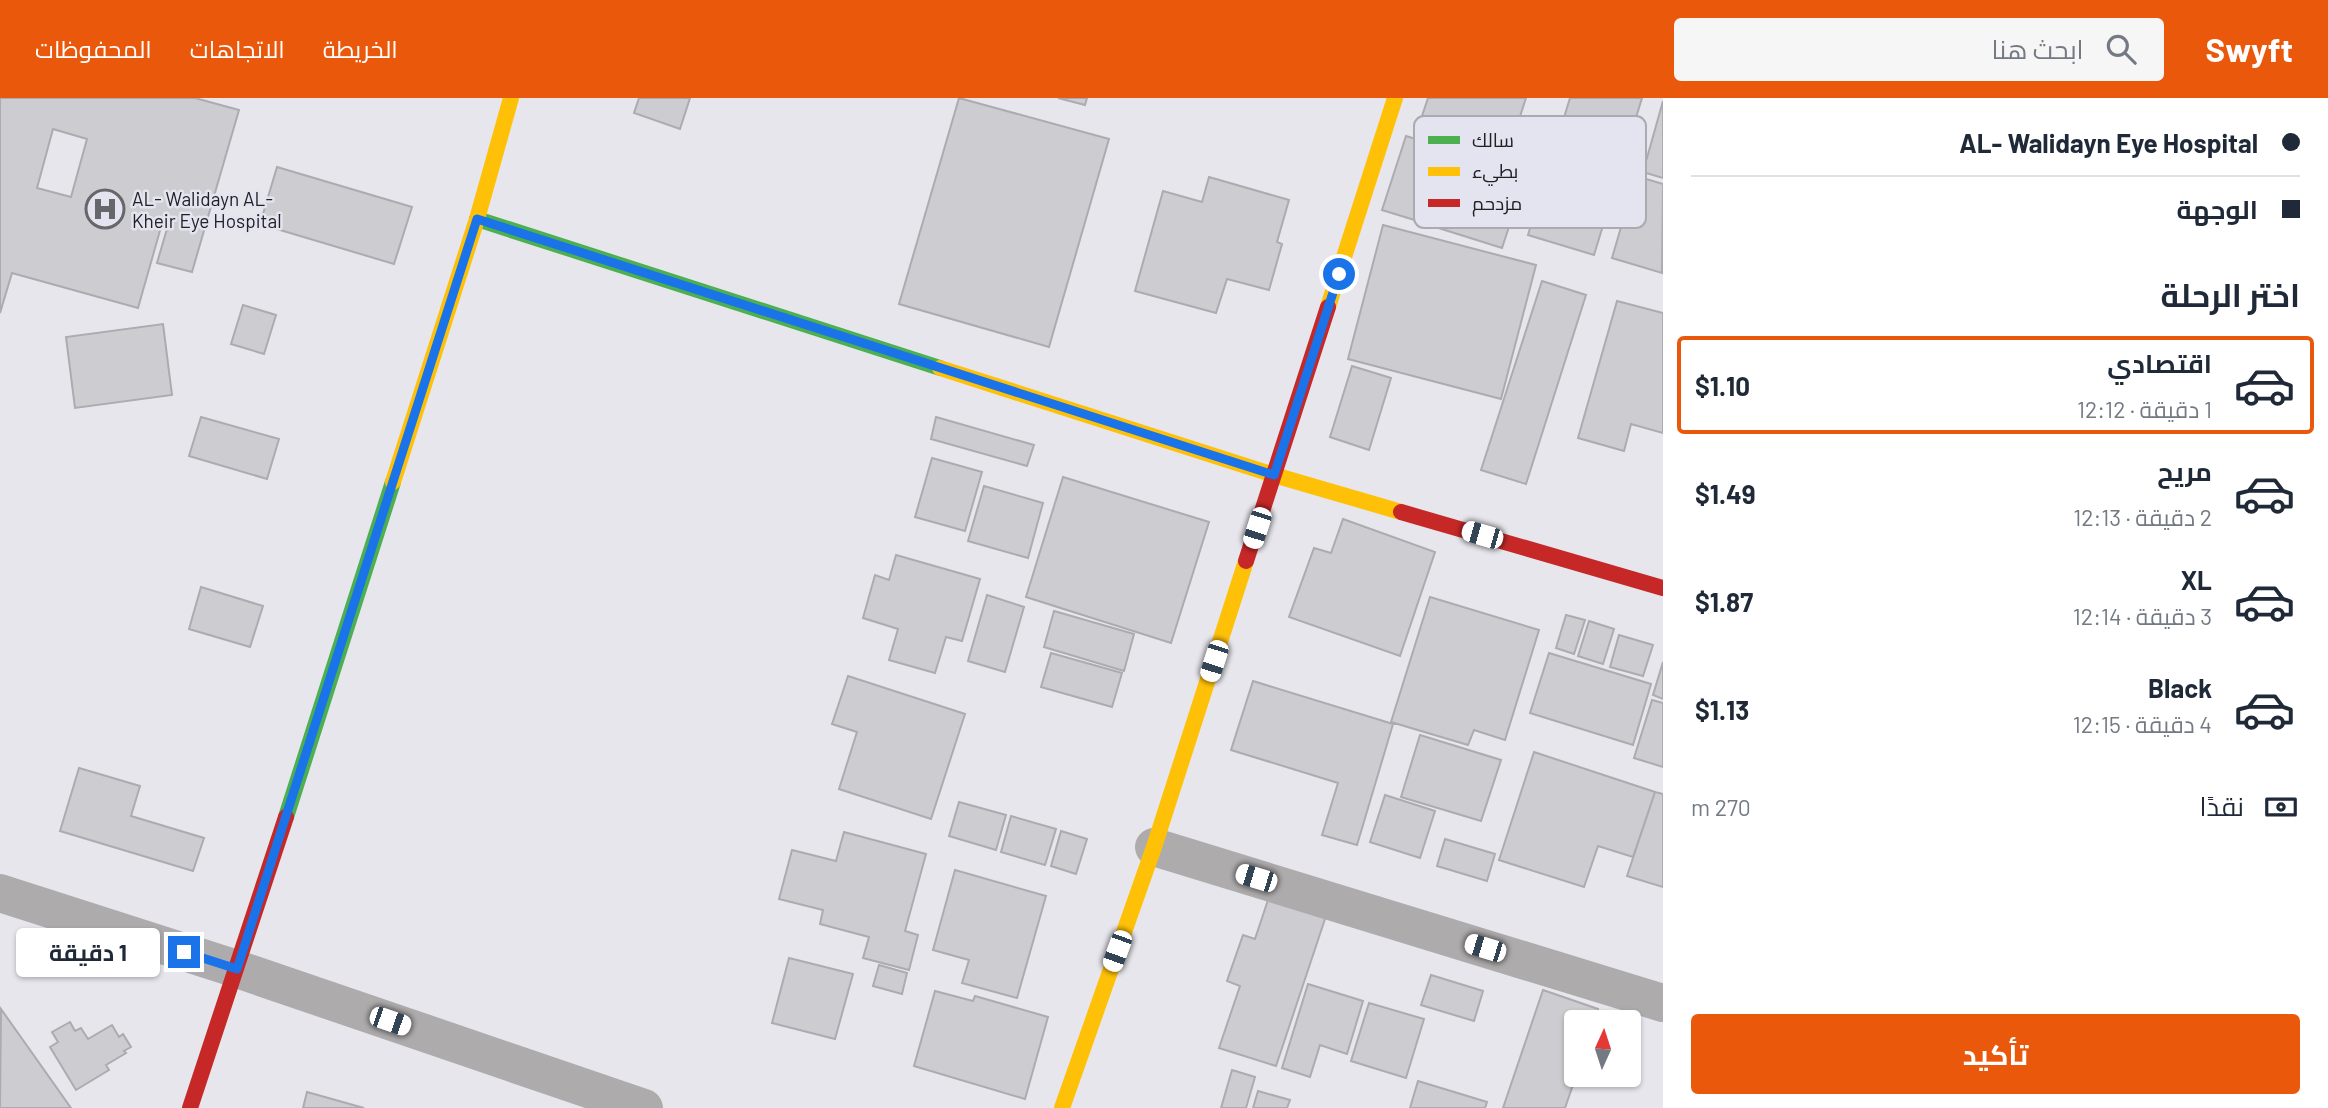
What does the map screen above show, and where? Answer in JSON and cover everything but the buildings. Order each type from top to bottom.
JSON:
[{"type":"street","points":[[190,1108],[477,219],[511,98]]},
{"type":"street","points":[[1062,1108],[1154,847],[1395,98]]},
{"type":"street","points":[[477,219],[1274,475],[1663,588]]},
{"type":"street","points":[[1154,847],[1663,1003]]},
{"type":"street","points":[[0,893],[237,969],[643,1108]]},
{"type":"traffic: fast","points":[[477,219],[940,368]]},
{"type":"traffic: fast","points":[[286,817],[393,482]]},
{"type":"traffic: slow","points":[[393,482],[477,219],[511,98]]},
{"type":"traffic: slow","points":[[1328,307],[1395,98]]},
{"type":"traffic: slow","points":[[940,368],[1274,475],[1401,512]]},
{"type":"traffic: slow","points":[[1062,1108],[1154,847],[1246,561]]},
{"type":"traffic: jam","points":[[1246,561],[1328,307]]},
{"type":"traffic: jam","points":[[1401,512],[1663,588]]},
{"type":"traffic: jam","points":[[190,1108],[286,817]]},
{"type":"place","name":"AL- Walidayn AL- Kheir Eye Hospital","points":[[105,209]]},
{"type":"route","points":[[184,952],[237,969],[477,219],[1274,475],[1339,274]]}]
